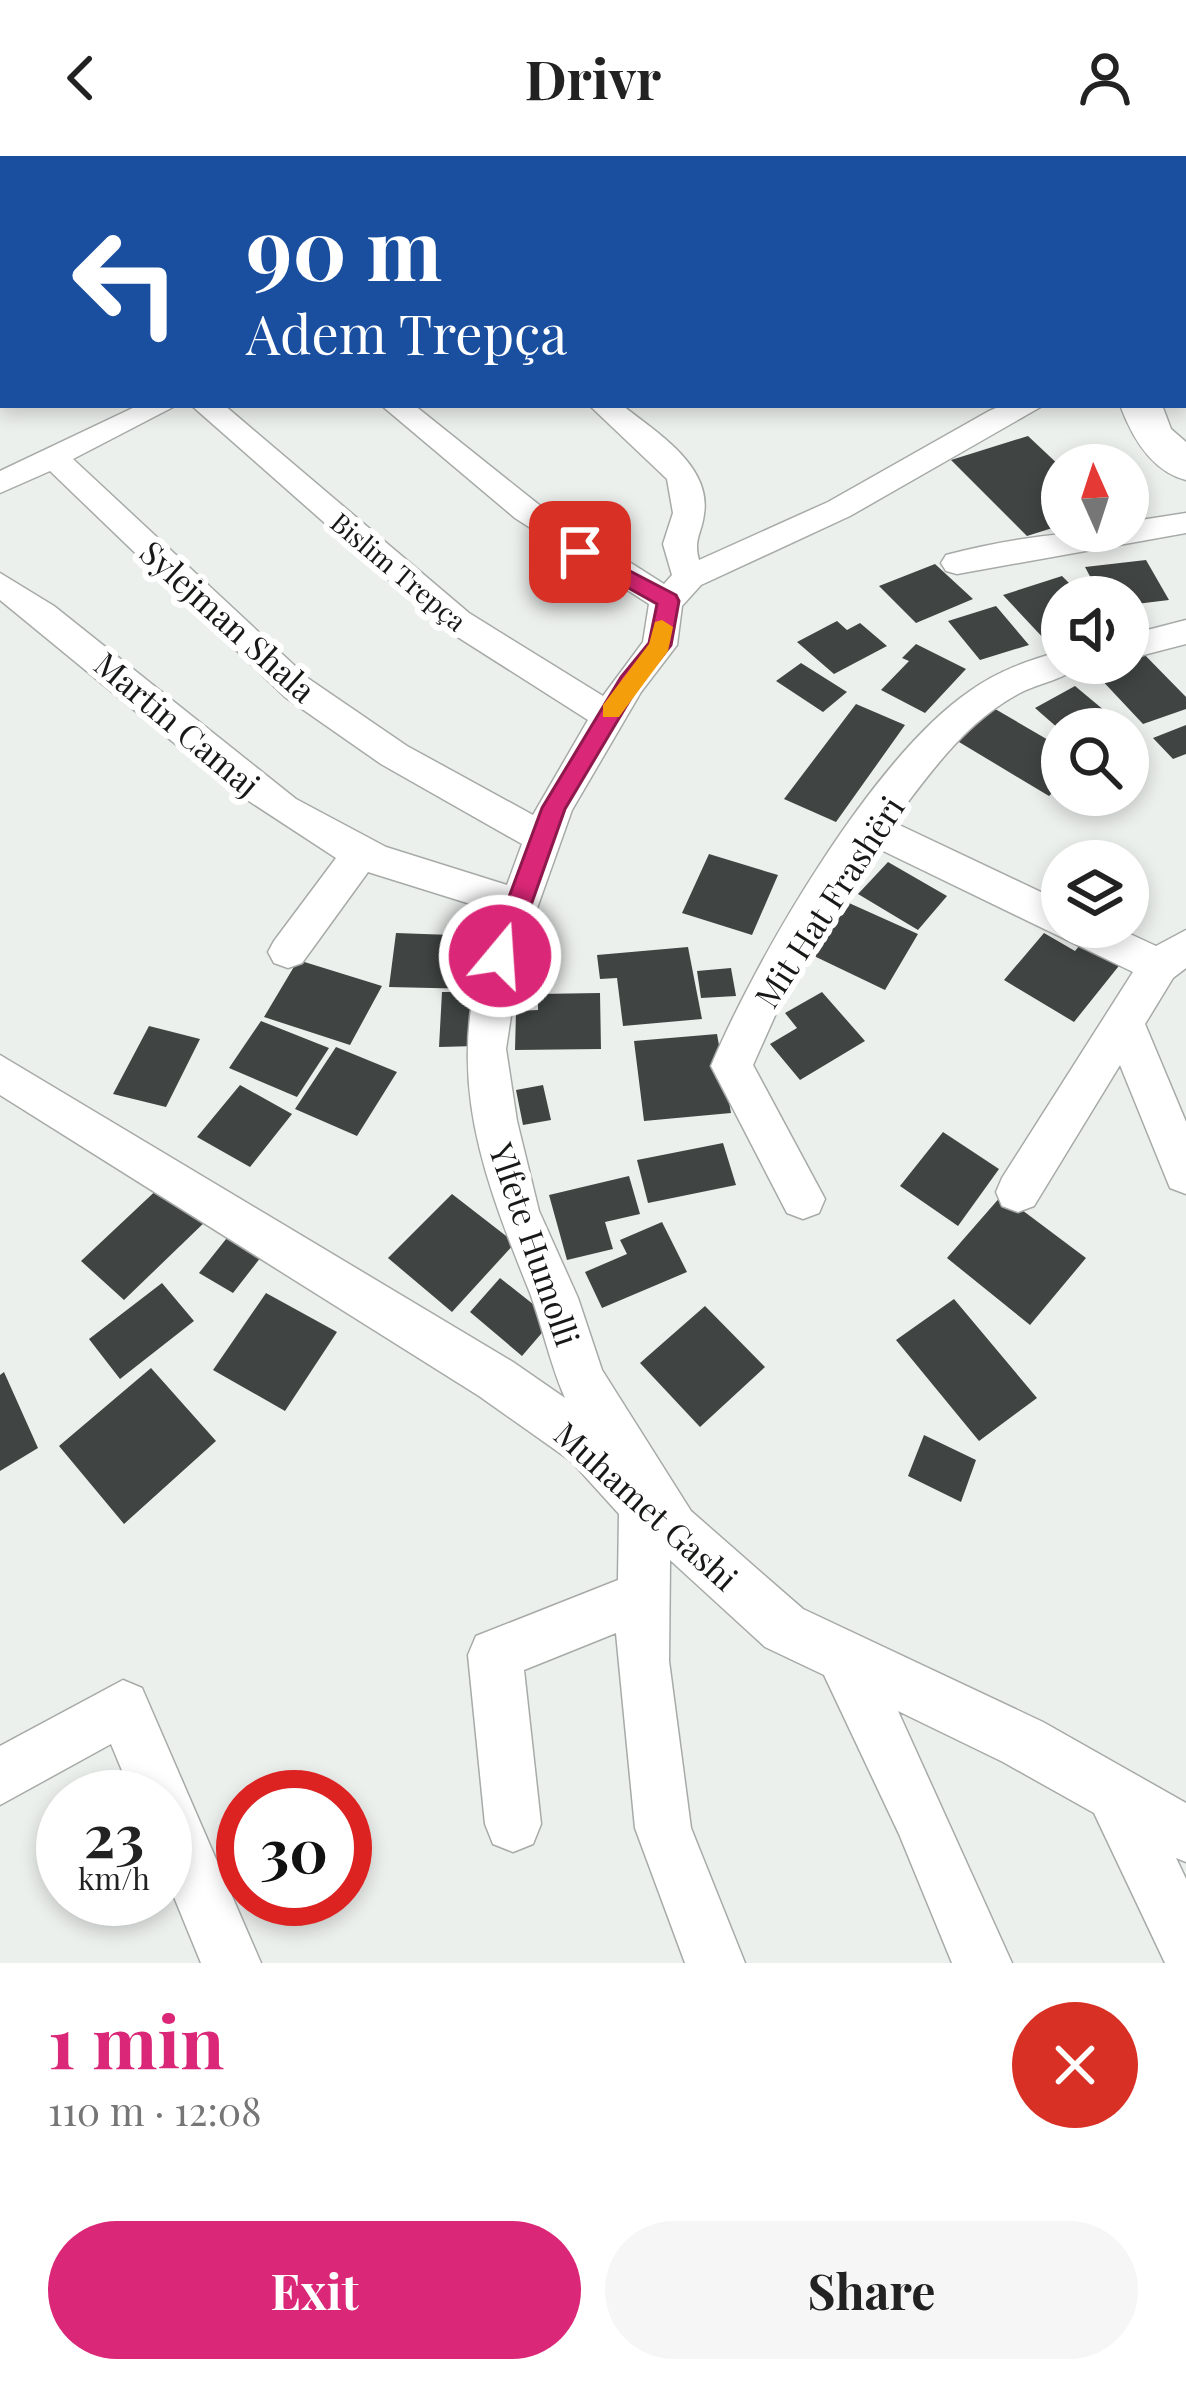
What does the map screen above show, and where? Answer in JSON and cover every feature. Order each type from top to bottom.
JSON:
[{"type":"street","points":[[0,483],[156,408]]},
{"type":"street","name":"Bislim Trepça","points":[[209,408],[457,621],[528,670],[608,716]]},
{"type":"street","points":[[399,408],[479,478],[607,570],[679,589],[839,509],[999,416],[1021,408]]},
{"type":"street","points":[[608,408],[654,446],[686,488],[689,512],[679,541],[679,589]]},
{"type":"street","points":[[1142,408],[1152,434],[1186,466]]},
{"type":"street","name":"Sylejman Shala","points":[[53,458],[297,688],[394,755],[542,837]]},
{"type":"street","points":[[957,563],[1186,523]]},
{"type":"street","name":"Martin Camaj","points":[[0,584],[117,670],[239,778],[330,838],[518,904]]},
{"type":"street","name":"Ylfete Humolli","points":[[658,1515],[582,1382],[555,1298],[517,1210],[495,1120],[485,1049],[500,956],[554,808],[608,716],[660,645],[679,589]]},
{"type":"street","points":[[1149,641],[1186,632]]},
{"type":"street","name":"Mit Hat Frashëri","points":[[803,1199],[732,1066],[744,1030],[870,828],[972,707],[1041,668]]},
{"type":"street","points":[[870,828],[1041,910]]},
{"type":"street","points":[[288,952],[363,850]]},
{"type":"street","points":[[1018,1192],[1123,1022],[1173,956]]},
{"type":"street","points":[[1123,1022],[1186,1174]]},
{"type":"street","name":"Muhamet Gashi","points":[[0,1073],[496,1379],[588,1444],[658,1515],[784,1628],[1023,1742],[1186,1834]]},
{"type":"street","points":[[658,1515],[642,1661],[663,1828],[715,1963]]},
{"type":"street","points":[[513,1824],[495,1655],[646,1595]]},
{"type":"street","points":[[843,1657],[919,1814],[982,1963]]},
{"type":"street","points":[[0,1777],[123,1707],[150,1770]]},
{"type":"street","points":[[1115,1796],[1186,1942]]},
{"type":"street","points":[[192,1871],[231,1963]]},
{"type":"building","points":[[1028,436],[1041,448],[1041,532],[1027,536],[951,460]]},
{"type":"building","points":[[1146,560],[1169,600],[1149,602],[1149,576],[1090,576],[1085,567]]},
{"type":"building","points":[[935,564],[973,599],[916,623],[879,586]]},
{"type":"building","points":[[1041,583],[1041,636],[1003,595]]},
{"type":"building","points":[[996,606],[1029,645],[980,660],[948,621]]},
{"type":"building","points":[[837,621],[847,630],[860,623],[887,646],[834,674],[797,642]]},
{"type":"building","points":[[916,644],[966,669],[925,713],[881,690],[909,661],[902,658]]},
{"type":"building","points":[[1149,659],[1186,697],[1186,709],[1149,722],[1149,708],[1128,708],[1105,684],[1149,684]]},
{"type":"building","points":[[801,663],[847,692],[823,712],[776,681]]},
{"type":"building","points":[[1075,686],[1101,708],[1041,708],[1041,713],[1035,708]]},
{"type":"building","points":[[856,704],[905,725],[836,822],[784,799]]},
{"type":"building","points":[[990,706],[1041,736],[1041,791],[954,739]]},
{"type":"building","points":[[1186,725],[1186,754],[1173,759],[1153,738]]},
{"type":"building","points":[[709,854],[778,875],[752,935],[682,913]]},
{"type":"building","points":[[888,862],[947,896],[918,930],[858,894]]},
{"type":"building","points":[[849,903],[918,934],[885,990],[814,956]]},
{"type":"building","points":[[396,933],[479,936],[474,989],[389,987]]},
{"type":"building","points":[[1041,937],[1041,948],[1099,948],[1122,962],[1074,1022],[1004,980]]},
{"type":"building","points":[[688,947],[702,1019],[623,1026],[617,978],[600,979],[597,955]]},
{"type":"building","points":[[298,960],[382,986],[350,1045],[264,1017]]},
{"type":"building","points":[[731,968],[736,996],[701,998],[697,971]]},
{"type":"building","points":[[442,992],[479,992],[476,1046],[439,1047]]},
{"type":"building","points":[[822,992],[865,1041],[800,1080],[770,1044],[797,1028],[785,1013]]},
{"type":"building","points":[[600,993],[601,1049],[515,1050],[516,1011],[538,1010],[538,994]]},
{"type":"building","points":[[261,1021],[329,1048],[297,1097],[229,1068]]},
{"type":"building","points":[[149,1026],[200,1039],[166,1107],[113,1094]]},
{"type":"building","points":[[717,1034],[731,1113],[644,1121],[634,1041]]},
{"type":"building","points":[[336,1047],[397,1072],[357,1136],[295,1109]]},
{"type":"building","points":[[240,1085],[292,1114],[250,1167],[197,1137]]},
{"type":"building","points":[[543,1085],[551,1120],[523,1125],[516,1090]]},
{"type":"building","points":[[943,1132],[999,1169],[958,1226],[900,1186]]},
{"type":"building","points":[[723,1143],[736,1185],[648,1203],[637,1160]]},
{"type":"building","points":[[629,1176],[640,1214],[605,1222],[613,1249],[567,1260],[549,1195]]},
{"type":"building","points":[[164,1183],[208,1219],[124,1300],[81,1261]]},
{"type":"building","points":[[452,1194],[515,1243],[452,1312],[388,1258]]},
{"type":"building","points":[[1002,1195],[1086,1258],[1030,1325],[947,1258]]},
{"type":"building","points":[[662,1222],[687,1272],[602,1308],[585,1272],[627,1254],[620,1240]]},
{"type":"building","points":[[234,1229],[268,1248],[233,1293],[199,1273]]},
{"type":"building","points":[[500,1278],[553,1320],[522,1356],[470,1312]]},
{"type":"building","points":[[162,1283],[194,1321],[120,1379],[89,1339]]},
{"type":"building","points":[[266,1293],[337,1332],[285,1411],[213,1370]]},
{"type":"building","points":[[954,1299],[1037,1398],[979,1441],[896,1340]]},
{"type":"building","points":[[705,1306],[765,1367],[700,1427],[640,1363]]},
{"type":"building","points":[[151,1368],[216,1441],[124,1524],[59,1446]]},
{"type":"building","points":[[4,1372],[38,1448],[0,1471],[0,1375]]},
{"type":"building","points":[[924,1435],[976,1460],[961,1502],[908,1476]]},
{"type":"slow traffic","points":[[611,711],[660,645],[662,627]]},
{"type":"route","points":[[500,956],[554,808],[629,683],[660,645],[669,601],[580,552]]}]
